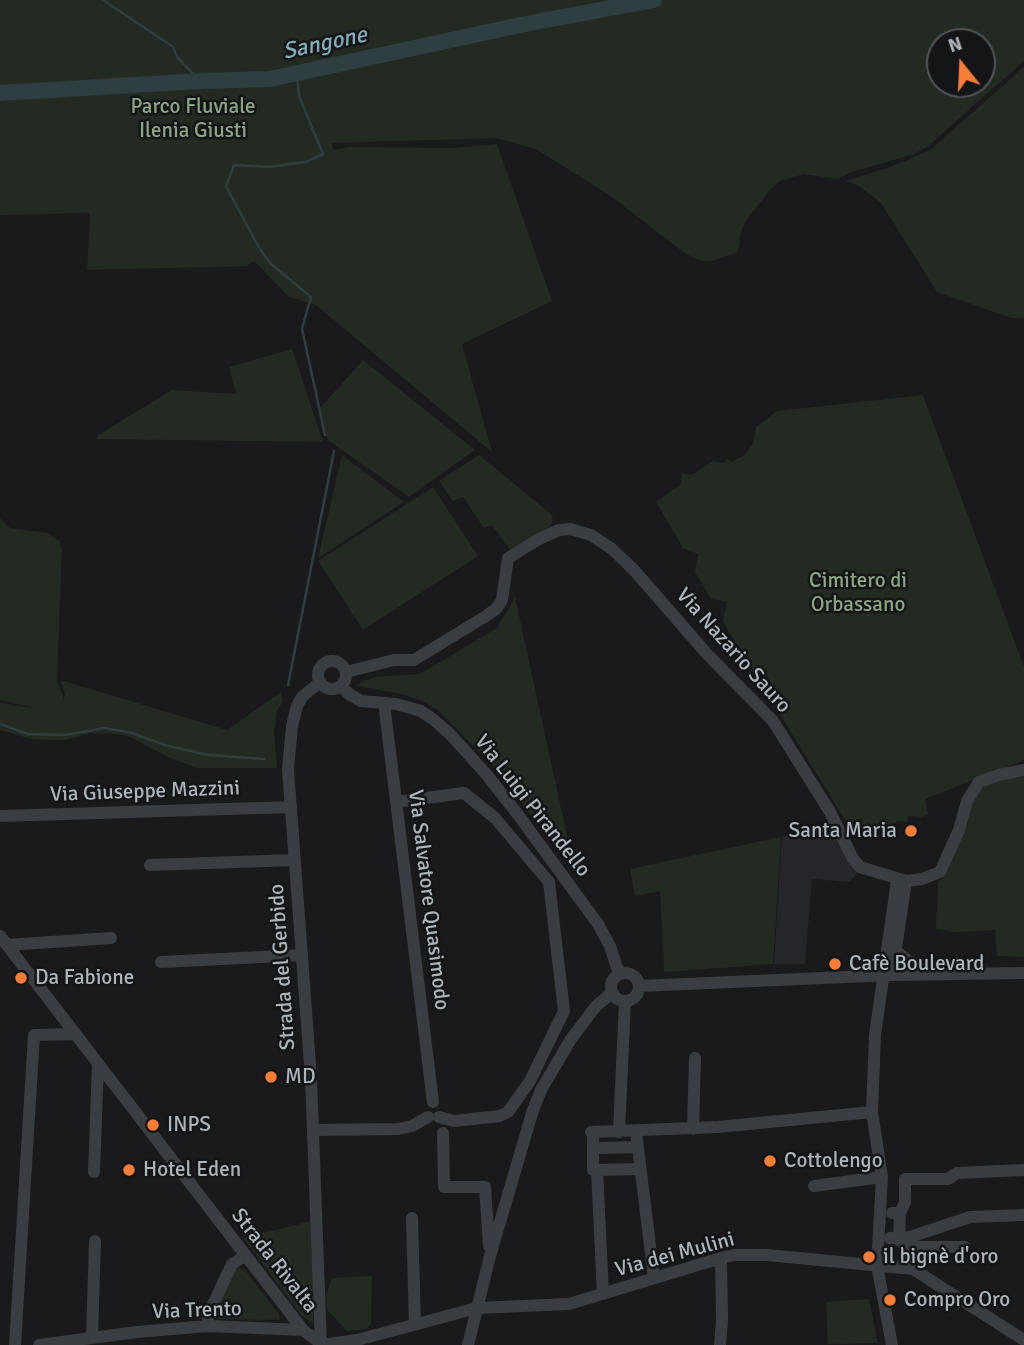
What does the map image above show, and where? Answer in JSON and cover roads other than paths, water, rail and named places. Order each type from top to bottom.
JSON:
[{"type":"street","name":"Via Nazario Sauro","points":[[346,671],[394,660],[414,660],[486,616],[502,600],[508,558],[539,539],[564,529],[591,536],[611,549],[634,570],[707,654],[773,721],[830,812],[853,859],[860,867],[902,881]]},
{"type":"street","points":[[327,662],[339,662],[346,671],[341,686],[330,689],[320,682],[318,670],[327,662]]},
{"type":"street","name":"Strada del Gerbido","points":[[320,682],[302,697],[294,714],[288,769],[314,1130],[322,1345]]},
{"type":"street","name":"Via Luigi Pirandello","points":[[341,686],[361,701],[421,711],[434,720],[488,775],[598,924],[610,946],[617,968],[622,973]]},
{"type":"street","name":"Via Salvatore Quasimodo","points":[[384,703],[433,1102],[425,1109],[433,1117]]},
{"type":"street","points":[[902,881],[922,879],[940,873],[959,830],[967,801],[979,782],[1024,770]]},
{"type":"street","points":[[314,1130],[398,1129],[433,1117],[454,1121],[500,1116],[508,1112],[530,1081],[565,1011],[549,882],[495,818],[464,793],[396,802]]},
{"type":"street","name":"Via Giuseppe Mazzini","points":[[0,816],[291,807]]},
{"type":"street","points":[[150,864],[294,859]]},
{"type":"street","points":[[888,975],[896,951],[902,881]]},
{"type":"street","points":[[892,1345],[877,1265],[882,1177],[872,1112],[875,1035],[888,975],[902,881]]},
{"type":"street","points":[[3,941],[111,938]]},
{"type":"street","name":"Strada Rivalta","points":[[3,941],[303,1330],[322,1345]]},
{"type":"street","points":[[896,951],[907,960],[940,974]]},
{"type":"street","points":[[161,962],[302,955]]},
{"type":"street","points":[[622,973],[633,975],[639,986],[637,996],[625,1001],[612,993],[611,983],[615,976],[622,973]]},
{"type":"street","points":[[639,986],[888,975],[1024,973]]},
{"type":"street","points":[[468,1345],[490,1256],[541,1090],[571,1039],[596,1006],[612,993]]},
{"type":"street","points":[[619,1132],[625,1001]]},
{"type":"street","points":[[15,1345],[34,1035],[75,1034]]},
{"type":"street","points":[[693,1129],[695,1058]]},
{"type":"street","points":[[94,1172],[98,1064]]},
{"type":"street","points":[[640,1169],[593,1170],[592,1134],[693,1129],[872,1112]]},
{"type":"street","points":[[636,1132],[654,1278]]},
{"type":"street","points":[[443,1133],[444,1187],[485,1187],[490,1256]]},
{"type":"street","points":[[601,1148],[638,1147]]},
{"type":"street","points":[[597,1170],[603,1294]]},
{"type":"street","points":[[965,1247],[905,1247],[899,1238],[900,1213],[905,1202],[905,1178],[948,1179],[957,1173],[1024,1170]]},
{"type":"street","points":[[814,1186],[882,1177]]},
{"type":"street","points":[[881,1212],[900,1213]]},
{"type":"street","points":[[880,1238],[910,1237],[970,1217],[1024,1215]]},
{"type":"street","points":[[412,1218],[415,1324]]},
{"type":"street","points":[[92,1337],[95,1241]]},
{"type":"street","name":"Via dei Mulini","points":[[322,1345],[357,1340],[477,1308],[569,1304],[721,1258],[752,1255],[914,1269],[1024,1340]]},
{"type":"street","points":[[208,1326],[208,1315],[232,1264],[245,1256]]},
{"type":"street","points":[[720,1345],[723,1320],[721,1258]]},
{"type":"street","name":"Via Trento","points":[[39,1345],[208,1326],[303,1330]]},
{"type":"waterway","points":[[103,0],[173,47],[177,57],[200,81]]},
{"type":"waterway","name":"Sangone","points":[[0,93],[270,79],[525,24],[654,0]]},
{"type":"waterway","points":[[297,73],[299,96],[323,154],[306,162],[268,167],[234,165],[226,186],[270,263],[311,297],[302,329],[325,435]]},
{"type":"waterway","points":[[288,685],[334,451]]},
{"type":"waterway","points":[[0,724],[28,734],[66,735],[104,728],[132,733],[165,745],[208,755],[265,759]]},
{"type":"place","name":"Santa Maria","points":[[911,831]]},
{"type":"place","name":"Cafè Boulevard","points":[[835,964]]},
{"type":"place","name":"Da Fabione","points":[[21,978]]},
{"type":"place","name":"MD","points":[[271,1077]]},
{"type":"place","name":"INPS","points":[[153,1125]]},
{"type":"place","name":"Cottolengo","points":[[770,1161]]},
{"type":"place","name":"Hotel Eden","points":[[129,1170]]},
{"type":"place","name":"il bignè d'oro","points":[[869,1257]]},
{"type":"place","name":"Compro Oro","points":[[890,1300]]},
{"type":"park label","name":"Parco Fluviale Ilenia Giusti","points":[[193,119]]},
{"type":"park label","name":"Cimitero di Orbassano","points":[[858,593]]}]
